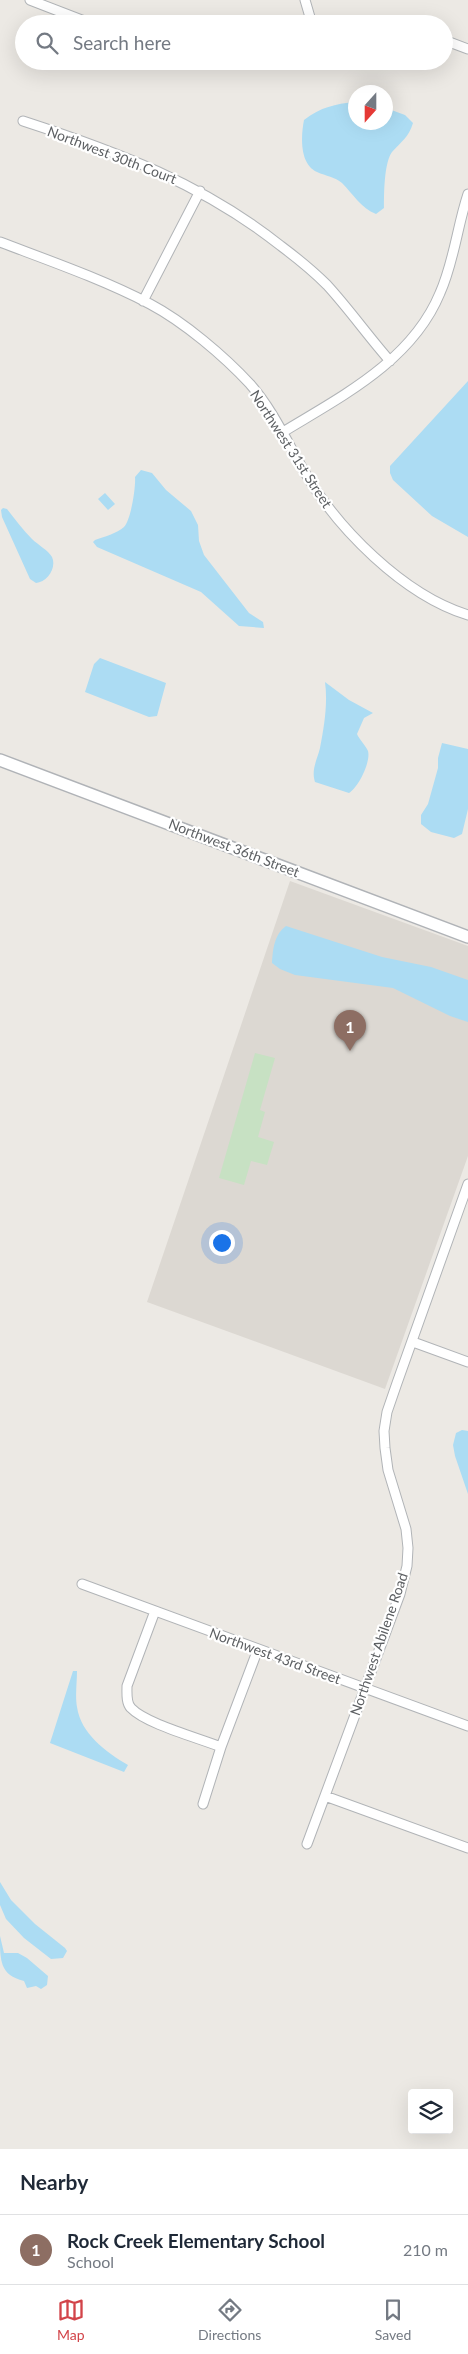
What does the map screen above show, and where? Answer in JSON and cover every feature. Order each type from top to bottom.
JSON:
[{"type":"main road","name":"Northwest 36th Street","points":[[0,760],[468,937]]},
{"type":"street","points":[[30,0],[69,15]]},
{"type":"street","points":[[305,0],[309,15]]},
{"type":"street","points":[[453,43],[468,49]]},
{"type":"street","name":"Northwest 30th Court","points":[[23,121],[104,149],[170,176],[237,212],[301,261],[327,285],[390,361]]},
{"type":"street","points":[[143,301],[200,191]]},
{"type":"street","points":[[283,432],[376,373],[413,337],[434,307],[446,280],[468,194]]},
{"type":"street","name":"Northwest 31st Street","points":[[0,242],[120,289],[185,327],[243,378],[283,432],[325,504],[352,536],[416,590],[453,610],[468,615]]},
{"type":"street","name":"Northwest Abilene Road","points":[[307,1844],[400,1594],[407,1566],[406,1529],[388,1470],[384,1431],[388,1412],[468,1184]]},
{"type":"street","points":[[413,1342],[468,1362]]},
{"type":"street","name":"Northwest 43rd Street","points":[[82,1584],[468,1726]]},
{"type":"street","points":[[155,1611],[127,1686],[127,1698],[130,1708],[143,1717],[221,1747]]},
{"type":"street","points":[[203,1804],[221,1747],[258,1650]]},
{"type":"street","points":[[325,1796],[468,1848]]},
{"type":"shaded area","points":[[290,881],[468,946],[468,1156],[385,1389],[147,1302]]},
{"type":"green space","points":[[255,1053],[275,1058],[260,1110],[265,1112],[258,1137],[274,1142],[267,1165],[251,1161],[244,1185],[219,1178]]},
{"type":"water","points":[[348,103],[348,130],[393,130],[393,111],[405,115],[413,123],[407,136],[389,157],[385,179],[384,208],[376,214],[362,204],[342,183],[311,168],[304,156],[302,133],[304,120],[316,112]]},
{"type":"water","points":[[468,381],[468,537],[432,516],[393,480],[390,466]]},
{"type":"water","points":[[141,470],[152,473],[166,490],[191,511],[198,525],[199,541],[204,555],[249,613],[263,622],[264,628],[239,626],[201,592],[97,547],[93,542],[114,533],[127,523],[134,495],[135,477]]},
{"type":"water","points":[[105,493],[115,504],[108,510],[98,499]]},
{"type":"water","points":[[3,508],[7,509],[29,536],[52,557],[52,570],[44,580],[36,583],[30,579],[2,517],[1,510]]},
{"type":"water","points":[[100,658],[166,683],[157,716],[149,717],[85,692],[94,664]]},
{"type":"water","points":[[325,682],[349,700],[373,713],[364,718],[357,734],[368,751],[368,762],[356,786],[349,793],[315,782],[314,778],[314,769],[320,748],[325,715]]},
{"type":"water","points":[[442,743],[468,749],[468,809],[462,834],[454,838],[431,832],[421,824],[421,815],[428,804],[438,768],[438,758]]},
{"type":"water","points":[[286,926],[382,957],[431,967],[468,980],[468,1022],[450,1016],[393,988],[295,975],[280,969],[272,963],[273,953],[277,938]]},
{"type":"water","points":[[462,1430],[468,1431],[468,1494],[453,1445],[456,1433]]},
{"type":"water","points":[[73,1671],[77,1671],[76,1703],[79,1717],[89,1734],[103,1748],[128,1765],[124,1772],[50,1743]]},
{"type":"water","points":[[0,1882],[11,1900],[35,1924],[65,1948],[67,1951],[63,1958],[51,1959],[24,1938],[6,1919],[0,1905]]},
{"type":"water","points":[[0,1936],[4,1953],[18,1953],[27,1958],[48,1976],[47,1985],[41,1989],[36,1986],[27,1988],[24,1981],[10,1975],[6,1971],[1,1960]]},
{"type":"place","name":"Rock Creek Elementary School","points":[[350,1051]]}]
